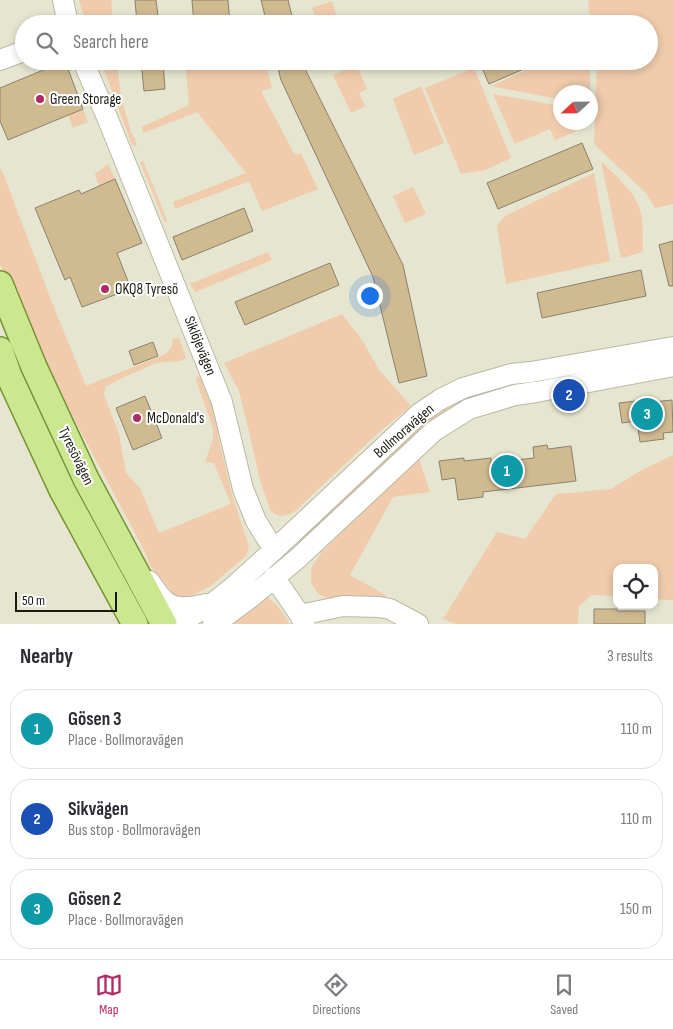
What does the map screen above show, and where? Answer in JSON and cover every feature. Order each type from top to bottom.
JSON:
[{"type":"main road","name":"Tyresövägen","points":[[0,284],[34,367],[82,470],[164,624]]},
{"type":"main road","name":"Tyresövägen","points":[[0,350],[9,376],[62,490],[135,624]]},
{"type":"street","points":[[63,0],[66,15]]},
{"type":"street","points":[[0,60],[15,54]]},
{"type":"street","name":"Siklöjevägen","points":[[87,70],[222,402],[243,489],[256,521],[274,550]]},
{"type":"street","name":"Bollmoravägen","points":[[217,617],[274,550],[420,413],[441,399],[463,388],[511,374],[673,347]]},
{"type":"street","name":"Bollmoravägen","points":[[178,624],[217,617],[250,598],[297,559],[434,431],[469,409],[515,395],[673,366]]},
{"type":"street","points":[[531,372],[536,392]]},
{"type":"street","points":[[274,550],[274,577],[302,620],[343,606],[379,607],[390,609],[418,624]]},
{"type":"street","name":"Bollmoravägen","points":[[126,551],[165,602],[217,617]]},
{"type":"shaded area","points":[[79,0],[111,0],[112,15],[83,15]]},
{"type":"shaded area","points":[[588,0],[673,0],[673,204],[655,208],[646,193],[594,144],[595,130],[598,130],[597,70],[658,70],[658,15],[590,15]]},
{"type":"shaded area","points":[[332,1],[336,15],[315,15],[312,8]]},
{"type":"shaded area","points":[[104,70],[118,70],[121,97],[137,146],[132,145]]},
{"type":"shaded area","points":[[186,70],[267,70],[272,88],[261,91],[295,155],[301,153],[318,189],[262,211],[249,181],[175,209],[173,202],[246,173],[197,112],[143,133],[142,127],[189,105]]},
{"type":"shaded area","points":[[343,70],[359,70],[367,89],[359,93],[365,106],[351,113],[333,75]]},
{"type":"shaded area","points":[[469,70],[475,70],[511,158],[486,170],[461,174],[425,88]]},
{"type":"shaded area","points":[[526,70],[590,70],[590,85],[553,85],[553,98],[491,86]]},
{"type":"shaded area","points":[[421,86],[444,143],[414,155],[393,99]]},
{"type":"shaded area","points":[[493,94],[553,104],[553,130],[576,131],[555,140],[550,129],[515,144]]},
{"type":"shaded area","points":[[83,109],[88,122],[73,128],[68,115]]},
{"type":"shaded area","points":[[143,161],[167,220],[165,223],[140,162]]},
{"type":"shaded area","points":[[601,161],[623,183],[637,202],[642,220],[643,252],[621,258]]},
{"type":"shaded area","points":[[108,164],[115,179],[99,186],[95,174]]},
{"type":"shaded area","points":[[0,168],[86,386],[166,354],[173,344],[172,339],[179,338],[186,358],[181,361],[156,363],[118,380],[105,387],[104,395],[119,434],[126,473],[140,488],[159,533],[231,504],[214,463],[205,462],[213,439],[213,428],[196,380],[197,377],[202,376],[219,420],[218,436],[232,495],[249,546],[246,556],[209,587],[191,596],[176,597],[151,567],[141,544],[74,419],[0,264]]},
{"type":"shaded area","points":[[594,173],[610,261],[506,284],[497,226],[505,216]]},
{"type":"shaded area","points":[[413,187],[426,214],[405,223],[393,196]]},
{"type":"shaded area","points":[[268,252],[272,260],[195,292],[190,284]]},
{"type":"shaded area","points":[[342,314],[364,343],[379,370],[411,406],[377,434],[294,512],[282,516],[275,514],[270,510],[260,480],[239,391],[224,363]]},
{"type":"shaded area","points":[[511,385],[512,390],[497,393],[303,541],[298,537],[378,462],[429,419],[468,397]]},
{"type":"shaded area","points":[[673,455],[673,600],[658,599],[658,564],[613,564],[613,596],[592,595],[579,606],[578,624],[456,624],[443,619],[497,532],[525,539],[556,494],[611,489],[640,471]]},
{"type":"shaded area","points":[[418,456],[430,492],[393,497],[350,575],[387,596],[382,600],[341,601],[319,595],[311,583],[311,568],[321,553]]},
{"type":"shaded area","points":[[267,597],[280,609],[289,624],[231,624]]},
{"type":"building","points":[[135,0],[156,0],[158,15],[136,15]]},
{"type":"building","points":[[192,0],[228,0],[229,15],[193,15]]},
{"type":"building","points":[[261,0],[288,0],[292,15],[265,15]]},
{"type":"building","name":"Green Storage","points":[[43,70],[68,70],[83,109],[8,140],[0,121],[0,88]]},
{"type":"building","points":[[142,70],[164,70],[165,89],[144,91]]},
{"type":"building","points":[[278,70],[306,70],[403,265],[427,376],[399,383],[373,277],[281,80]]},
{"type":"building","points":[[483,70],[521,70],[489,84]]},
{"type":"building","points":[[582,143],[593,169],[498,209],[487,183]]},
{"type":"building","name":"OKQ8 Tyresö","points":[[115,179],[142,243],[117,253],[131,289],[82,307],[70,277],[65,280],[35,208],[79,190],[81,194]]},
{"type":"building","points":[[244,208],[253,231],[182,260],[173,237]]},
{"type":"building","points":[[673,241],[673,286],[669,286],[659,245]]},
{"type":"building","points":[[330,263],[339,285],[245,325],[235,302]]},
{"type":"building","points":[[641,270],[646,296],[542,318],[537,293]]},
{"type":"building","points":[[153,342],[158,356],[134,365],[129,351]]},
{"type":"building","name":"McDonald's","points":[[145,396],[162,438],[133,450],[116,408]]},
{"type":"building","points":[[645,400],[645,403],[672,400],[673,432],[663,433],[664,439],[640,442],[637,421],[622,423],[619,403]]},
{"type":"building","points":[[547,445],[548,449],[571,446],[576,481],[483,492],[483,497],[458,500],[455,478],[442,480],[439,461],[464,458],[464,461],[491,458],[491,463],[534,458],[533,447]]},
{"type":"building","points":[[594,609],[645,611],[645,624],[594,624]]},
{"type":"place","name":"Green Storage","points":[[40,99]]},
{"type":"place","name":"OKQ8 Tyresö","points":[[105,289]]},
{"type":"place","name":"Sikvägen","points":[[569,395]]},
{"type":"place","name":"Gösen 2","points":[[647,414]]},
{"type":"place","name":"McDonald's","points":[[137,418]]},
{"type":"place","name":"Gösen 3","points":[[507,471]]}]
